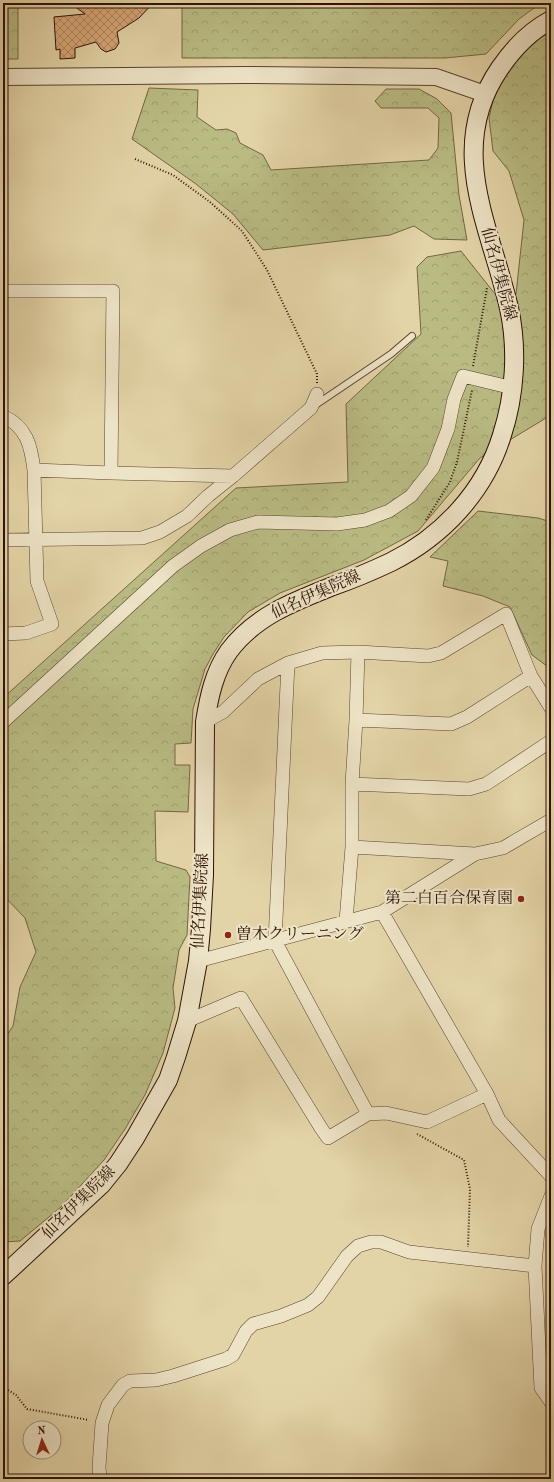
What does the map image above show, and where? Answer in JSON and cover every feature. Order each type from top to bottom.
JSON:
[{"type":"main road","name":"仙名伊集院線","points":[[3,1276],[101,1185],[118,1164],[135,1138],[168,1080],[187,1021],[198,961],[204,875],[205,722],[209,699],[220,666],[230,650],[242,636],[271,613],[293,602],[371,572],[412,550],[454,517],[474,493],[489,469],[502,437],[509,411],[514,361],[513,334],[509,308],[482,215],[475,172],[474,151],[477,120],[485,94],[494,77],[513,51],[526,37],[542,24],[551,20]]},
{"type":"street","points":[[3,77],[245,75],[436,77],[485,94]]},
{"type":"street","points":[[3,291],[114,291],[111,473]]},
{"type":"street","points":[[6,717],[173,566],[201,546],[230,530],[258,522],[337,524],[364,520],[389,511],[411,496],[433,468],[448,429],[454,399],[463,376],[512,388]]},
{"type":"street","points":[[3,540],[142,538],[160,532],[186,516],[312,408],[317,394]]},
{"type":"street","points":[[3,416],[8,418],[23,431],[32,451],[34,470],[37,582],[52,624],[26,633],[3,634]]},
{"type":"street","points":[[34,470],[233,476]]},
{"type":"street","points":[[205,722],[223,712],[258,680],[288,663],[322,653],[358,652],[428,656],[441,653],[506,614],[531,676],[551,708]]},
{"type":"street","points":[[346,921],[352,847],[352,784],[358,652]]},
{"type":"street","points":[[288,663],[275,941],[368,1114]]},
{"type":"street","points":[[356,720],[451,724],[467,717],[531,676]]},
{"type":"street","points":[[352,784],[469,789],[486,784],[551,740]]},
{"type":"street","points":[[352,847],[475,854],[503,848],[551,820]]},
{"type":"street","points":[[198,961],[382,912],[475,854]]},
{"type":"street","points":[[382,912],[487,1094],[499,1120],[551,1176]]},
{"type":"street","points":[[187,1021],[241,998],[328,1138],[368,1114],[386,1113],[426,1122],[487,1094]]},
{"type":"street","points":[[551,1196],[538,1229],[535,1266],[541,1388],[551,1402]]},
{"type":"street","points":[[100,1479],[99,1466],[102,1423],[108,1405],[123,1385],[130,1381],[156,1380],[173,1376],[226,1359],[233,1355],[246,1331],[253,1324],[282,1316],[308,1305],[318,1297],[347,1256],[358,1246],[371,1242],[382,1242],[409,1252],[535,1266]]},
{"type":"lane","points":[[312,408],[391,354],[412,336]]},
{"type":"path","points":[[135,159],[173,175],[210,202],[242,231],[267,270],[317,374],[317,394]]},
{"type":"path","points":[[424,524],[450,482],[457,462],[473,379],[488,282]]},
{"type":"path","points":[[412,1131],[464,1160],[470,1189],[468,1258]]},
{"type":"path","points":[[3,1387],[16,1395],[27,1409],[80,1417],[102,1423]]},
{"type":"green space","points":[[3,3],[18,3],[18,59],[3,59]]},
{"type":"green space","points":[[182,3],[541,3],[519,19],[486,54],[445,58],[182,58]]},
{"type":"green space","points":[[551,28],[551,415],[480,458],[418,531],[364,560],[280,593],[248,612],[224,637],[205,669],[193,709],[191,743],[175,744],[175,765],[190,765],[188,812],[155,811],[156,861],[186,870],[190,877],[187,935],[179,950],[173,988],[175,1008],[163,1053],[145,1095],[125,1129],[104,1160],[61,1207],[20,1241],[3,1242],[3,1041],[13,1026],[20,987],[36,952],[25,918],[3,895],[3,698],[236,488],[348,482],[346,404],[421,334],[417,267],[427,257],[461,251],[499,299],[516,294],[524,220],[509,171],[493,151],[489,118],[496,87],[525,48]]},
{"type":"green space","points":[[149,88],[198,90],[197,117],[216,130],[227,129],[236,133],[240,143],[263,155],[271,170],[429,160],[438,148],[439,118],[428,108],[381,108],[375,101],[386,89],[419,89],[437,99],[451,113],[459,195],[467,240],[434,239],[414,226],[390,235],[263,250],[233,214],[196,184],[132,139]]},
{"type":"green space","points":[[478,511],[538,518],[551,522],[551,669],[532,655],[510,607],[483,596],[443,586],[448,561],[430,557]]},
{"type":"building","points":[[70,3],[153,3],[139,18],[117,32],[119,43],[115,49],[106,52],[101,49],[96,42],[75,48],[75,58],[60,59],[60,49],[56,50],[54,17],[85,14]]},
{"type":"place","name":"第二白百合保育園","points":[[521,899]]},
{"type":"place","name":"曽木クリーニング","points":[[228,935]]}]
